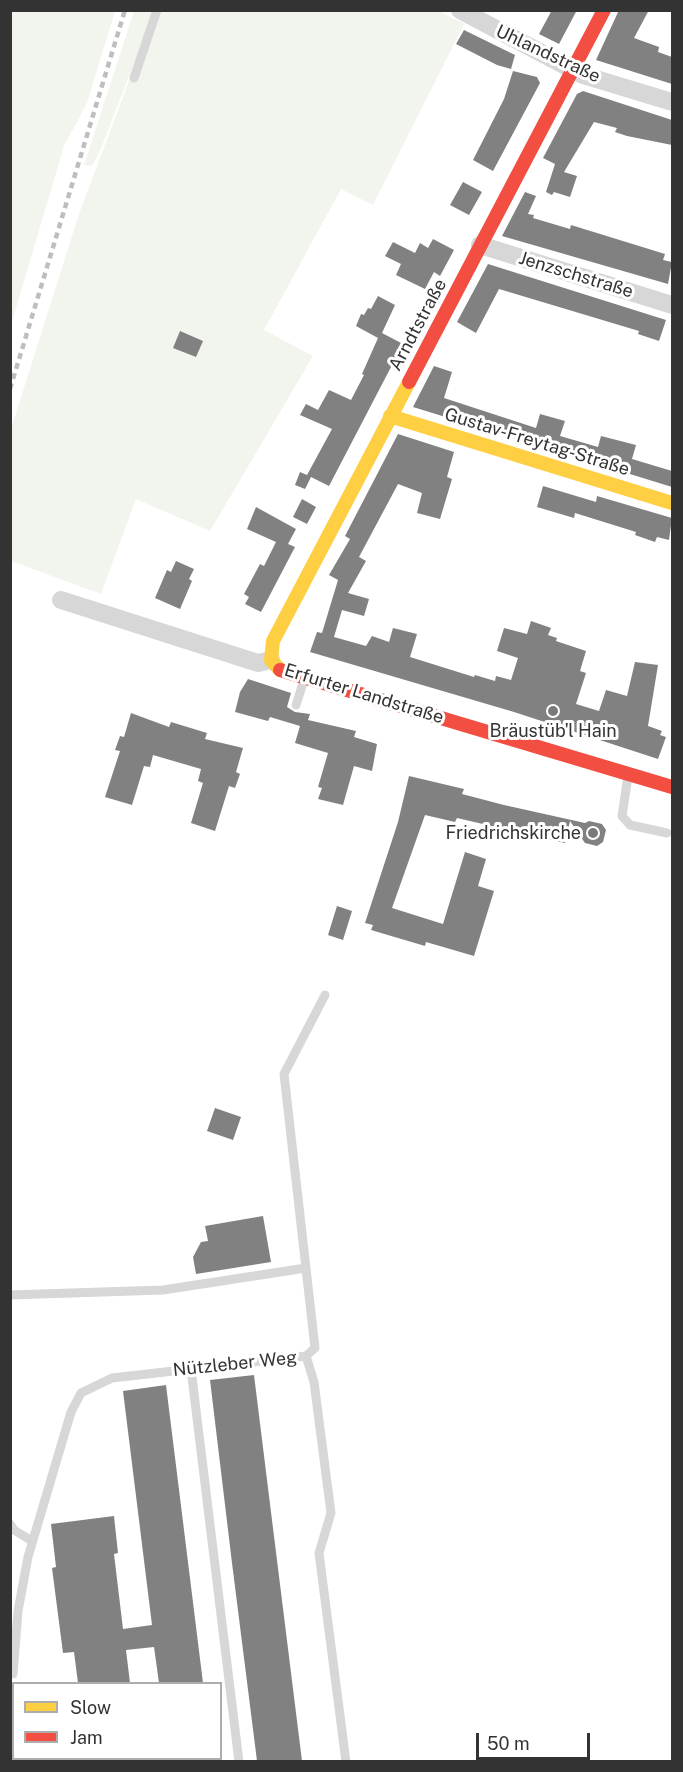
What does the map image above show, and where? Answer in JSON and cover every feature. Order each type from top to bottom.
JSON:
[{"type":"street","name":"Uhlandstraße","points":[[460,10],[573,70],[672,102]]},
{"type":"street","name":"Arndtstraße","points":[[271,660],[273,641],[604,10]]},
{"type":"street","name":"Jenzschstraße","points":[[480,245],[672,305]]},
{"type":"street","name":"Gustav-Freytag-Straße","points":[[390,416],[672,503]]},
{"type":"street","name":"Erfurter Landstraße","points":[[61,600],[258,663],[271,660],[279,670],[672,787]]},
{"type":"lane","points":[[134,78],[157,10]]},
{"type":"lane","points":[[296,705],[304,677]]},
{"type":"lane","points":[[629,774],[624,792],[622,816],[630,825],[667,833]]},
{"type":"lane","name":"Nützleber Weg","points":[[13,1677],[18,1611],[32,1541],[71,1412],[81,1393],[112,1378],[306,1356],[315,1348],[284,1074],[325,995]]},
{"type":"lane","points":[[10,1295],[163,1290],[306,1268]]},
{"type":"lane","points":[[306,1356],[314,1382],[331,1513],[319,1553],[346,1761]]},
{"type":"lane","points":[[191,1369],[239,1761]]},
{"type":"lane","points":[[10,1524],[14,1530],[32,1541]]},
{"type":"shaded area","points":[[11,10],[115,11],[87,103],[64,146],[11,325]]},
{"type":"shaded area","points":[[437,10],[464,24],[373,205],[341,189],[264,330],[313,356],[210,531],[136,499],[101,594],[11,561],[10,432],[79,214],[155,11]]},
{"type":"shaded area","points":[[134,11],[154,11],[100,151],[92,166],[84,165]]},
{"type":"building","points":[[552,10],[577,10],[559,44],[539,34]]},
{"type":"building","points":[[619,10],[649,10],[634,38],[659,47],[658,52],[672,57],[672,84],[596,60]]},
{"type":"building","points":[[464,30],[515,55],[511,69],[497,65],[456,44]]},
{"type":"building","points":[[513,71],[537,77],[540,83],[493,171],[473,160],[504,99]]},
{"type":"building","points":[[583,91],[672,120],[672,145],[627,136],[615,132],[617,128],[594,122],[564,172],[577,176],[570,197],[554,192],[552,195],[546,192],[555,164],[543,158],[577,94]]},
{"type":"building","points":[[463,182],[482,192],[469,215],[450,205]]},
{"type":"building","points":[[525,192],[536,196],[528,214],[534,215],[533,218],[570,229],[571,225],[665,254],[663,260],[672,262],[668,284],[502,236]]},
{"type":"building","points":[[433,239],[454,250],[440,276],[434,272],[425,289],[396,275],[401,264],[385,256],[393,242],[415,253],[420,243],[428,248]]},
{"type":"building","points":[[488,264],[666,320],[659,341],[638,334],[639,331],[499,289],[476,333],[457,322]]},
{"type":"building","points":[[378,296],[395,305],[382,333],[403,344],[329,486],[311,477],[305,489],[295,485],[300,472],[307,475],[332,429],[300,415],[306,404],[318,410],[329,390],[351,400],[364,375],[362,374],[378,338],[356,326],[361,314],[364,315],[368,308],[371,309]]},
{"type":"building","points":[[180,331],[203,341],[196,357],[173,348]]},
{"type":"building","points":[[434,366],[452,372],[444,398],[536,428],[540,414],[565,421],[560,436],[598,447],[601,436],[636,445],[632,459],[672,471],[672,487],[413,407]]},
{"type":"building","points":[[398,434],[454,452],[447,477],[452,479],[440,519],[417,513],[422,493],[398,484],[359,557],[366,561],[348,593],[369,599],[364,616],[342,610],[334,637],[366,646],[372,636],[389,642],[393,628],[417,634],[410,657],[474,677],[475,675],[495,681],[496,676],[511,680],[518,658],[497,651],[504,628],[527,634],[531,621],[551,628],[548,635],[557,638],[556,641],[586,651],[580,671],[586,673],[576,704],[599,711],[606,690],[627,696],[635,662],[658,665],[648,726],[662,731],[660,735],[666,737],[658,759],[514,712],[310,652],[317,632],[322,633],[338,580],[329,575],[350,539],[345,536]]},
{"type":"building","points":[[543,486],[596,502],[597,496],[672,518],[669,540],[657,537],[655,542],[635,535],[636,532],[575,513],[574,518],[537,507]]},
{"type":"building","points":[[302,499],[316,507],[307,524],[293,517]]},
{"type":"building","points":[[256,507],[296,529],[288,544],[295,547],[261,612],[245,604],[249,597],[244,594],[260,564],[264,566],[276,542],[247,529]]},
{"type":"building","points":[[176,561],[194,569],[189,579],[192,581],[180,609],[155,598],[167,570],[171,572]]},
{"type":"building","points":[[248,679],[291,693],[287,707],[295,712],[310,714],[308,720],[356,731],[354,737],[377,744],[372,771],[354,766],[343,805],[318,799],[322,788],[318,787],[328,753],[295,743],[300,726],[270,717],[268,721],[235,712],[240,692]]},
{"type":"building","points":[[131,713],[169,727],[171,722],[207,733],[205,739],[243,748],[236,772],[240,774],[235,788],[229,786],[215,831],[191,823],[203,783],[198,781],[201,769],[153,755],[150,767],[144,766],[132,805],[105,797],[120,751],[115,750],[120,736],[124,737]]},
{"type":"building","points":[[409,776],[464,789],[462,794],[504,805],[585,823],[589,821],[602,824],[606,830],[603,842],[597,846],[585,843],[570,821],[565,843],[457,818],[455,822],[425,815],[392,908],[443,924],[465,852],[486,859],[478,886],[494,891],[474,956],[426,942],[425,946],[371,930],[373,925],[365,923],[398,822]]},
{"type":"building","points":[[337,906],[352,911],[343,940],[328,935]]},
{"type":"building","points":[[215,1108],[241,1117],[233,1140],[207,1131]]},
{"type":"building","points":[[263,1216],[271,1262],[196,1274],[193,1257],[201,1242],[208,1241],[205,1226]]},
{"type":"building","points":[[254,1375],[302,1761],[257,1761],[232,1563],[210,1380]]},
{"type":"building","points":[[166,1385],[203,1682],[159,1682],[154,1647],[126,1650],[130,1682],[78,1682],[74,1652],[63,1653],[52,1568],[56,1567],[51,1524],[114,1516],[118,1553],[114,1554],[123,1629],[152,1625],[123,1391]]},
{"type":"railway","points":[[10,389],[125,10]]},
{"type":"traffic: slow","points":[[280,670],[271,660],[273,641],[409,382]]},
{"type":"traffic: slow","points":[[390,416],[672,503]]},
{"type":"traffic: jam","points":[[409,382],[604,10]]},
{"type":"traffic: jam","points":[[280,670],[672,787]]},
{"type":"place","name":"Bräustüb'l Hain","points":[[553,711]]},
{"type":"place","name":"Friedrichskirche","points":[[593,833]]}]
